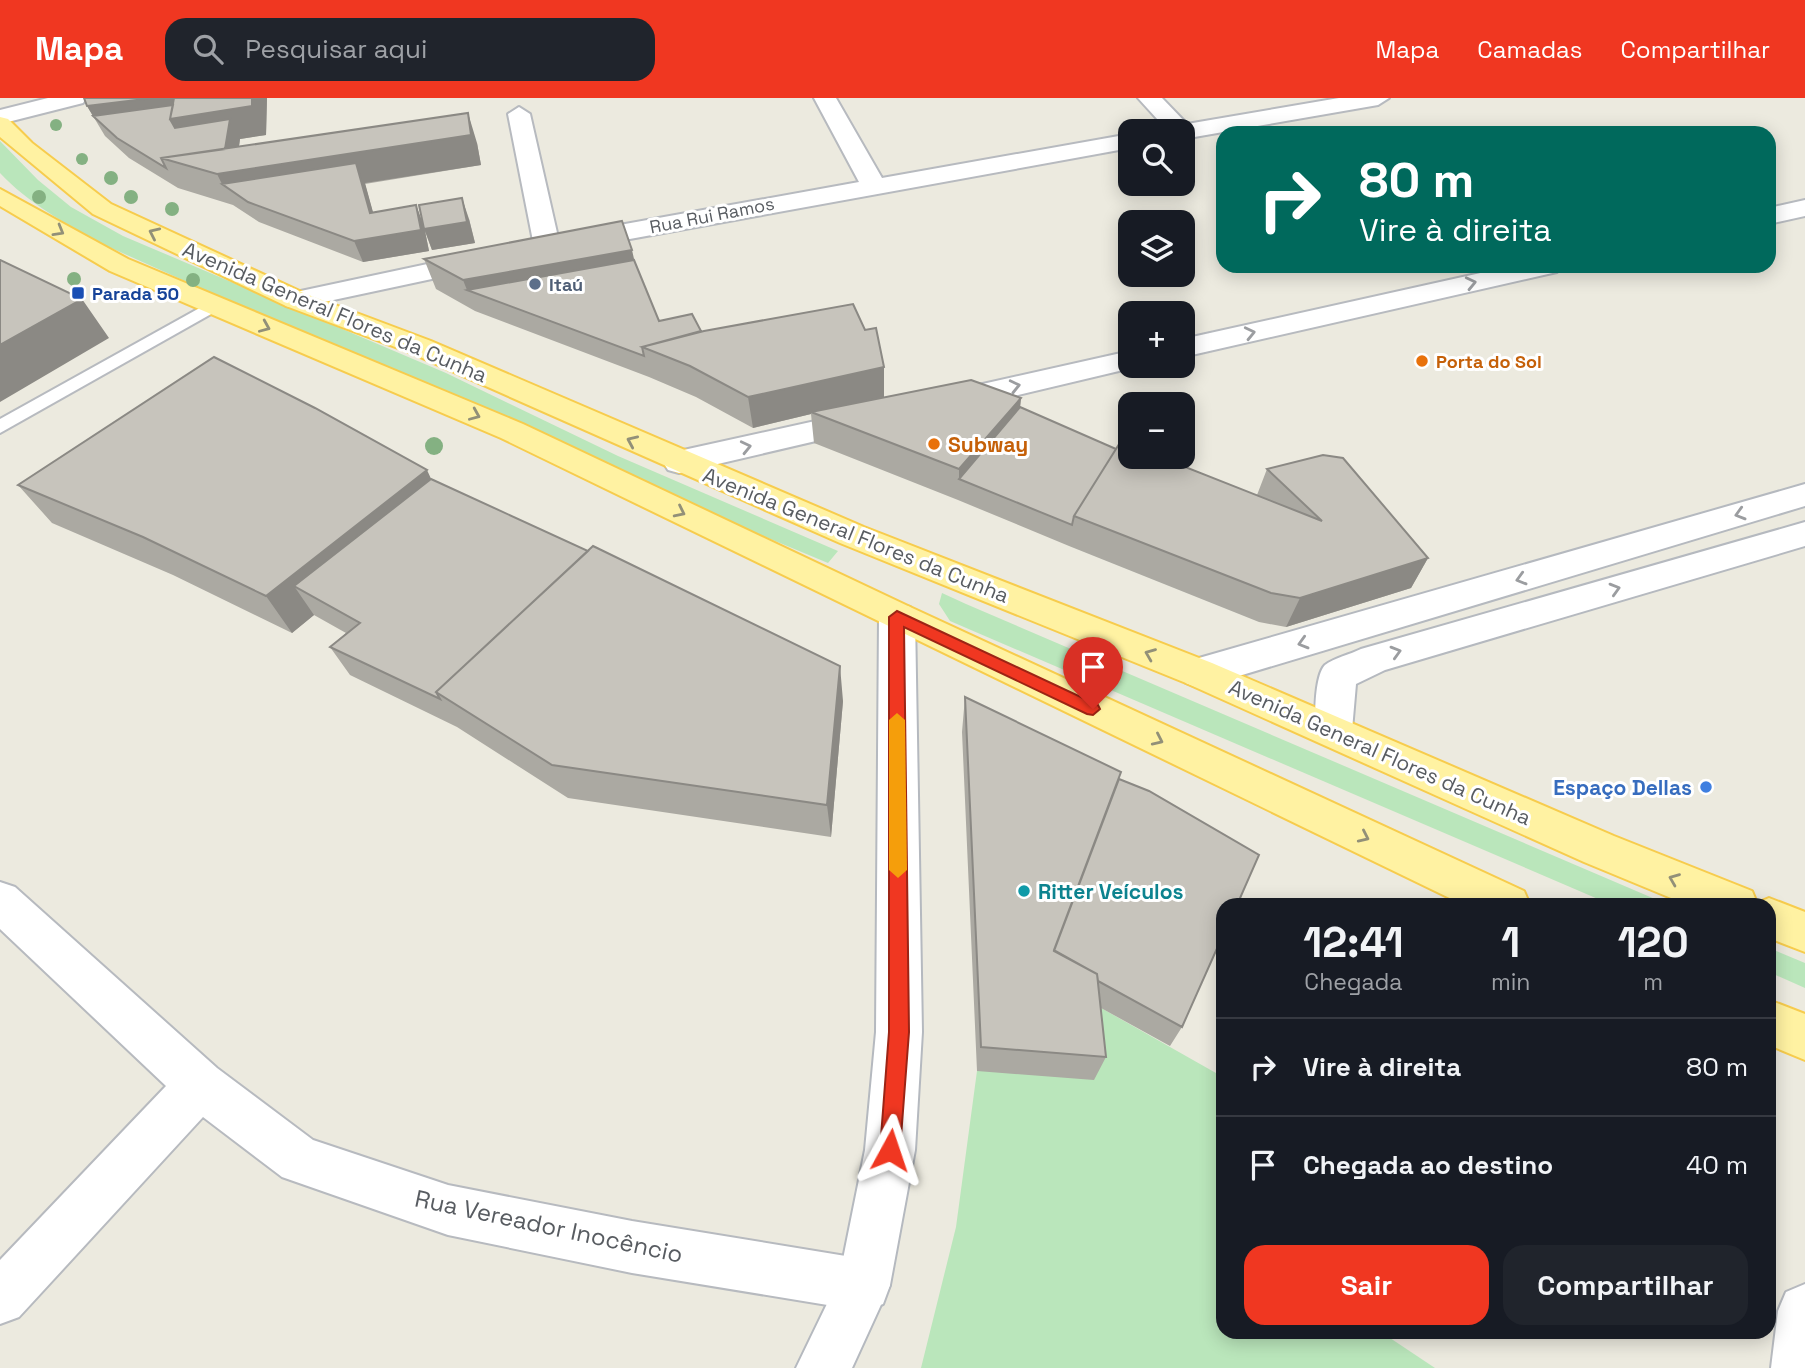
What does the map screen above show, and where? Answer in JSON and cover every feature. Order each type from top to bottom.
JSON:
[{"type":"main road","name":"Avenida General Flores da Cunha","points":[[0,124],[24,148],[102,209],[296,300],[421,347],[679,463],[852,535],[1199,673],[1600,849],[1720,898]]},
{"type":"main road","name":"Avenida General Flores da Cunha","points":[[4,202],[119,265],[512,430],[897,617],[1493,898]]},
{"type":"main road","points":[[852,535],[897,617]]},
{"type":"main road","points":[[1776,921],[1805,932]]},
{"type":"main road","points":[[1776,1025],[1805,1037]]},
{"type":"street","points":[[0,117],[75,98]]},
{"type":"street","points":[[825,98],[873,185]]},
{"type":"street","points":[[1149,98],[1169,119]]},
{"type":"street","points":[[1217,126],[1378,98]]},
{"type":"street","points":[[519,114],[547,246]]},
{"type":"street","points":[[1195,130],[1216,126]]},
{"type":"street","name":"Rua Rui Ramos","points":[[296,300],[547,246],[873,185],[1118,143]]},
{"type":"street","points":[[1776,214],[1805,208]]},
{"type":"street","points":[[1195,345],[1517,273]]},
{"type":"street","points":[[679,463],[1118,363]]},
{"type":"street","points":[[1199,673],[1805,495]]},
{"type":"street","points":[[1333,730],[1338,676],[1374,659],[1805,534]]},
{"type":"street","points":[[823,1368],[864,1285],[890,1150],[899,1032],[897,617]]},
{"type":"street","name":"Rua Vereador Inocêncio","points":[[0,901],[200,1085],[299,1160],[448,1210],[632,1247],[864,1285]]},
{"type":"street","points":[[0,1298],[200,1085]]},
{"type":"street","points":[[1798,1368],[1805,1311]]},
{"type":"lane","points":[[0,413],[205,301]]},
{"type":"lane","points":[[0,426],[205,301]]},
{"type":"green space","points":[[0,141],[38,180],[71,207],[123,236],[446,373],[618,456],[838,551],[828,563],[660,493],[100,243],[35,203],[0,173]]},
{"type":"green space","points":[[942,593],[1653,898],[1596,898],[950,621],[939,604]]},
{"type":"green space","points":[[1776,951],[1805,963],[1805,988],[1776,975]]},
{"type":"green space","points":[[1087,1000],[1216,1073],[1216,1339],[1392,1339],[1435,1368],[921,1368],[956,1227],[977,1071]]},
{"type":"building","points":[[84,98],[153,98],[87,106]]},
{"type":"building","points":[[174,98],[252,98],[252,106],[170,119]]},
{"type":"building","points":[[173,105],[170,119],[175,128],[230,119],[225,149],[161,158],[166,168],[117,138],[93,116]]},
{"type":"building","points":[[468,113],[471,135],[217,174],[161,158]]},
{"type":"building","points":[[356,163],[370,213],[416,205],[421,230],[354,241],[248,202],[222,184]]},
{"type":"building","points":[[462,198],[467,222],[424,229],[419,205]]},
{"type":"building","points":[[622,221],[632,250],[463,280],[424,259]]},
{"type":"building","points":[[0,260],[82,299],[0,345]]},
{"type":"building","points":[[634,260],[659,321],[692,314],[701,331],[642,347],[644,356],[467,290]]},
{"type":"building","points":[[853,304],[865,330],[876,328],[884,367],[748,397],[690,366],[642,347],[704,331]]},
{"type":"building","points":[[214,357],[315,408],[427,470],[266,596],[143,537],[18,485]]},
{"type":"building","points":[[971,380],[1021,398],[959,469],[811,412]]},
{"type":"building","points":[[1020,407],[1116,449],[1074,516],[1072,525],[959,479]]},
{"type":"building","points":[[1118,446],[1118,469],[1190,469],[1322,521],[1267,469],[1323,455],[1343,458],[1428,558],[1300,598],[1271,593],[1074,516]]},
{"type":"building","points":[[431,479],[588,551],[436,692],[440,699],[330,647],[360,623],[294,586]]},
{"type":"building","points":[[593,546],[840,666],[827,805],[552,765],[436,692]]},
{"type":"building","name":"Ritter Veículos","points":[[965,697],[1121,772],[1054,950],[1097,974],[1106,1057],[981,1047]]},
{"type":"building","points":[[1119,779],[1149,791],[1259,855],[1240,898],[1216,898],[1216,951],[1182,1027],[1098,981],[1097,974],[1054,951]]},
{"type":"slow traffic","points":[[897,720],[898,870]]},
{"type":"place","name":"Itaú","points":[[535,284]]},
{"type":"place","name":"Parada 50","points":[[78,293]]},
{"type":"place","name":"Porta do Sol","points":[[1422,361]]},
{"type":"place","name":"Subway","points":[[934,444]]},
{"type":"place","name":"Espaço Dellas","points":[[1706,787]]},
{"type":"place","name":"Ritter Veículos","points":[[1024,891]]},
{"type":"route","points":[[890,1150],[899,1032],[897,617],[1093,709]]}]
